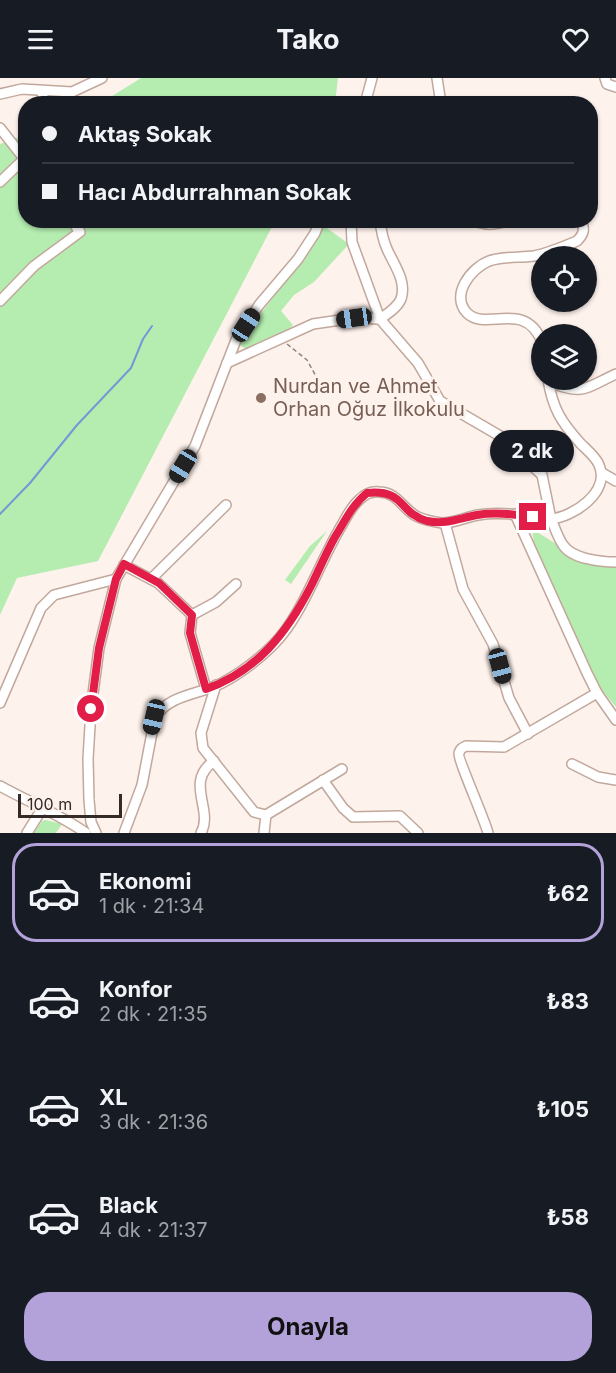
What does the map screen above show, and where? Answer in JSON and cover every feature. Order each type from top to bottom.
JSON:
[{"type":"street","points":[[0,94],[22,89],[72,92],[102,78]]},
{"type":"street","points":[[367,96],[372,78]]},
{"type":"street","points":[[437,78],[440,96]]},
{"type":"street","points":[[606,78],[607,84],[616,87]]},
{"type":"street","points":[[41,91],[43,96]]},
{"type":"street","points":[[0,128],[18,150]]},
{"type":"street","points":[[0,182],[18,165]]},
{"type":"street","points":[[0,302],[34,266],[80,232],[77,228]]},
{"type":"street","points":[[96,833],[89,800],[88,759],[91,709],[99,648],[116,579],[195,446],[236,340],[259,305],[298,259],[317,228]]},
{"type":"street","points":[[351,228],[352,242],[380,319],[418,363],[440,401],[500,436],[542,475],[551,519],[564,548],[599,562],[616,562]]},
{"type":"street","points":[[227,363],[313,324],[354,318],[380,319],[400,300],[403,287],[397,268],[386,248],[382,228]]},
{"type":"street","points":[[531,325],[505,317],[476,318],[467,312],[461,300],[467,279],[476,268],[489,261],[533,256],[578,241],[583,228]]},
{"type":"street","points":[[597,384],[616,374]]},
{"type":"street","points":[[123,833],[142,785],[154,717],[161,708],[171,702],[216,685],[247,667],[274,644],[311,586],[326,552],[351,509],[367,493],[389,493],[415,516],[427,521],[445,523],[480,514],[563,518],[575,512],[591,498],[600,484],[602,473],[598,462],[567,428],[555,410],[551,390]]},
{"type":"street","points":[[602,473],[616,481]]},
{"type":"street","points":[[151,579],[226,506]]},
{"type":"street","points":[[515,514],[597,693],[616,720]]},
{"type":"street","points":[[445,523],[463,589],[493,644],[509,698],[528,734]]},
{"type":"street","points":[[124,564],[159,583],[192,615]]},
{"type":"street","points":[[0,703],[41,608],[54,595],[116,579]]},
{"type":"street","points":[[192,615],[216,602],[236,584]]},
{"type":"street","points":[[192,615],[190,633],[206,689]]},
{"type":"street","points":[[216,685],[201,733],[203,748],[254,812],[266,815],[342,769]]},
{"type":"street","points":[[488,833],[458,754],[466,746],[504,747],[597,693]]},
{"type":"street","points":[[201,833],[205,820],[199,790],[200,782],[214,761]]},
{"type":"street","points":[[572,764],[598,777],[616,780]]},
{"type":"street","points":[[323,780],[343,808],[353,817],[400,816],[418,833]]},
{"type":"street","points":[[0,786],[67,820],[86,833]]},
{"type":"street","points":[[27,833],[42,809]]},
{"type":"street","points":[[264,833],[266,815]]},
{"type":"path","points":[[283,342],[297,350],[307,360],[321,387]]},
{"type":"green space","points":[[141,78],[338,78],[336,96],[112,96]]},
{"type":"green space","points":[[18,138],[18,228],[271,228],[98,561],[17,578],[0,615],[0,144]]},
{"type":"green space","points":[[323,228],[327,228],[349,244],[314,282],[294,295],[281,311],[293,325],[287,331],[247,350],[239,344],[241,340]]},
{"type":"green space","points":[[532,529],[574,555],[616,564],[616,707],[600,688],[590,669],[534,543]]},
{"type":"green space","points":[[327,531],[291,584],[285,580],[310,546]]},
{"type":"green space","points":[[42,821],[62,824],[56,833],[34,833]]},
{"type":"waterway","points":[[0,514],[30,483],[77,425],[131,368],[143,339],[152,326]]},
{"type":"place","name":"Nurdan ve Ahmet Orhan Oğuz İlkokulu","points":[[261,398]]},
{"type":"route","points":[[91,709],[99,648],[116,579],[124,564],[159,583],[192,615],[190,633],[206,689],[220,684],[247,667],[274,644],[311,586],[326,552],[351,509],[367,493],[389,493],[415,516],[427,521],[445,523],[480,514],[515,514],[533,517]]}]
